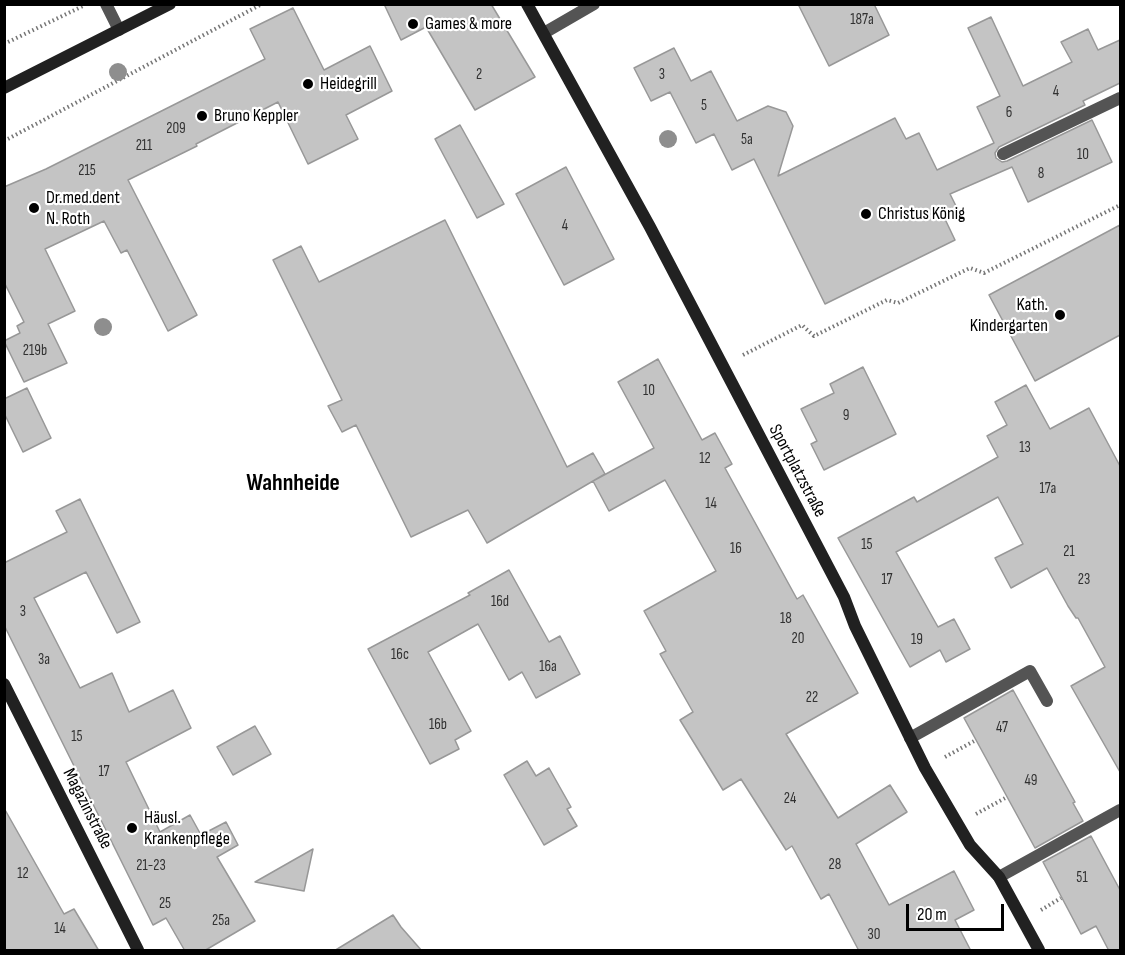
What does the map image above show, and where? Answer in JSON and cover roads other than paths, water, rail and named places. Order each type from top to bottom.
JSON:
[{"type":"main road","points":[[4,88],[170,4]]},
{"type":"main road","name":"Sportplatzstraße","points":[[527,4],[654,235],[844,597],[855,626],[926,768],[970,845],[999,877],[1039,951]]},
{"type":"main road","name":"Magazinstraße","points":[[4,684],[138,951]]},
{"type":"lane","points":[[106,4],[119,30]]},
{"type":"lane","points":[[544,33],[594,4]]},
{"type":"lane","points":[[1003,154],[1120,98]]},
{"type":"lane","points":[[910,738],[1030,671],[1047,701]]},
{"type":"lane","points":[[999,877],[1120,810]]},
{"type":"place","name":"Games & more","points":[[413,24]]},
{"type":"place","name":"Heidegrill","points":[[308,84]]},
{"type":"place","name":"Bruno Keppler","points":[[202,116]]},
{"type":"place","name":"Dr.med.dent N. Roth","points":[[34,208]]},
{"type":"place","name":"Christus König","points":[[866,214]]},
{"type":"place","name":"Kath. Kindergarten","points":[[1060,315]]},
{"type":"place","name":"Häusl. Krankenpflege","points":[[132,828]]},
{"type":"district","name":"Wahnheide","points":[[293,484]]}]
